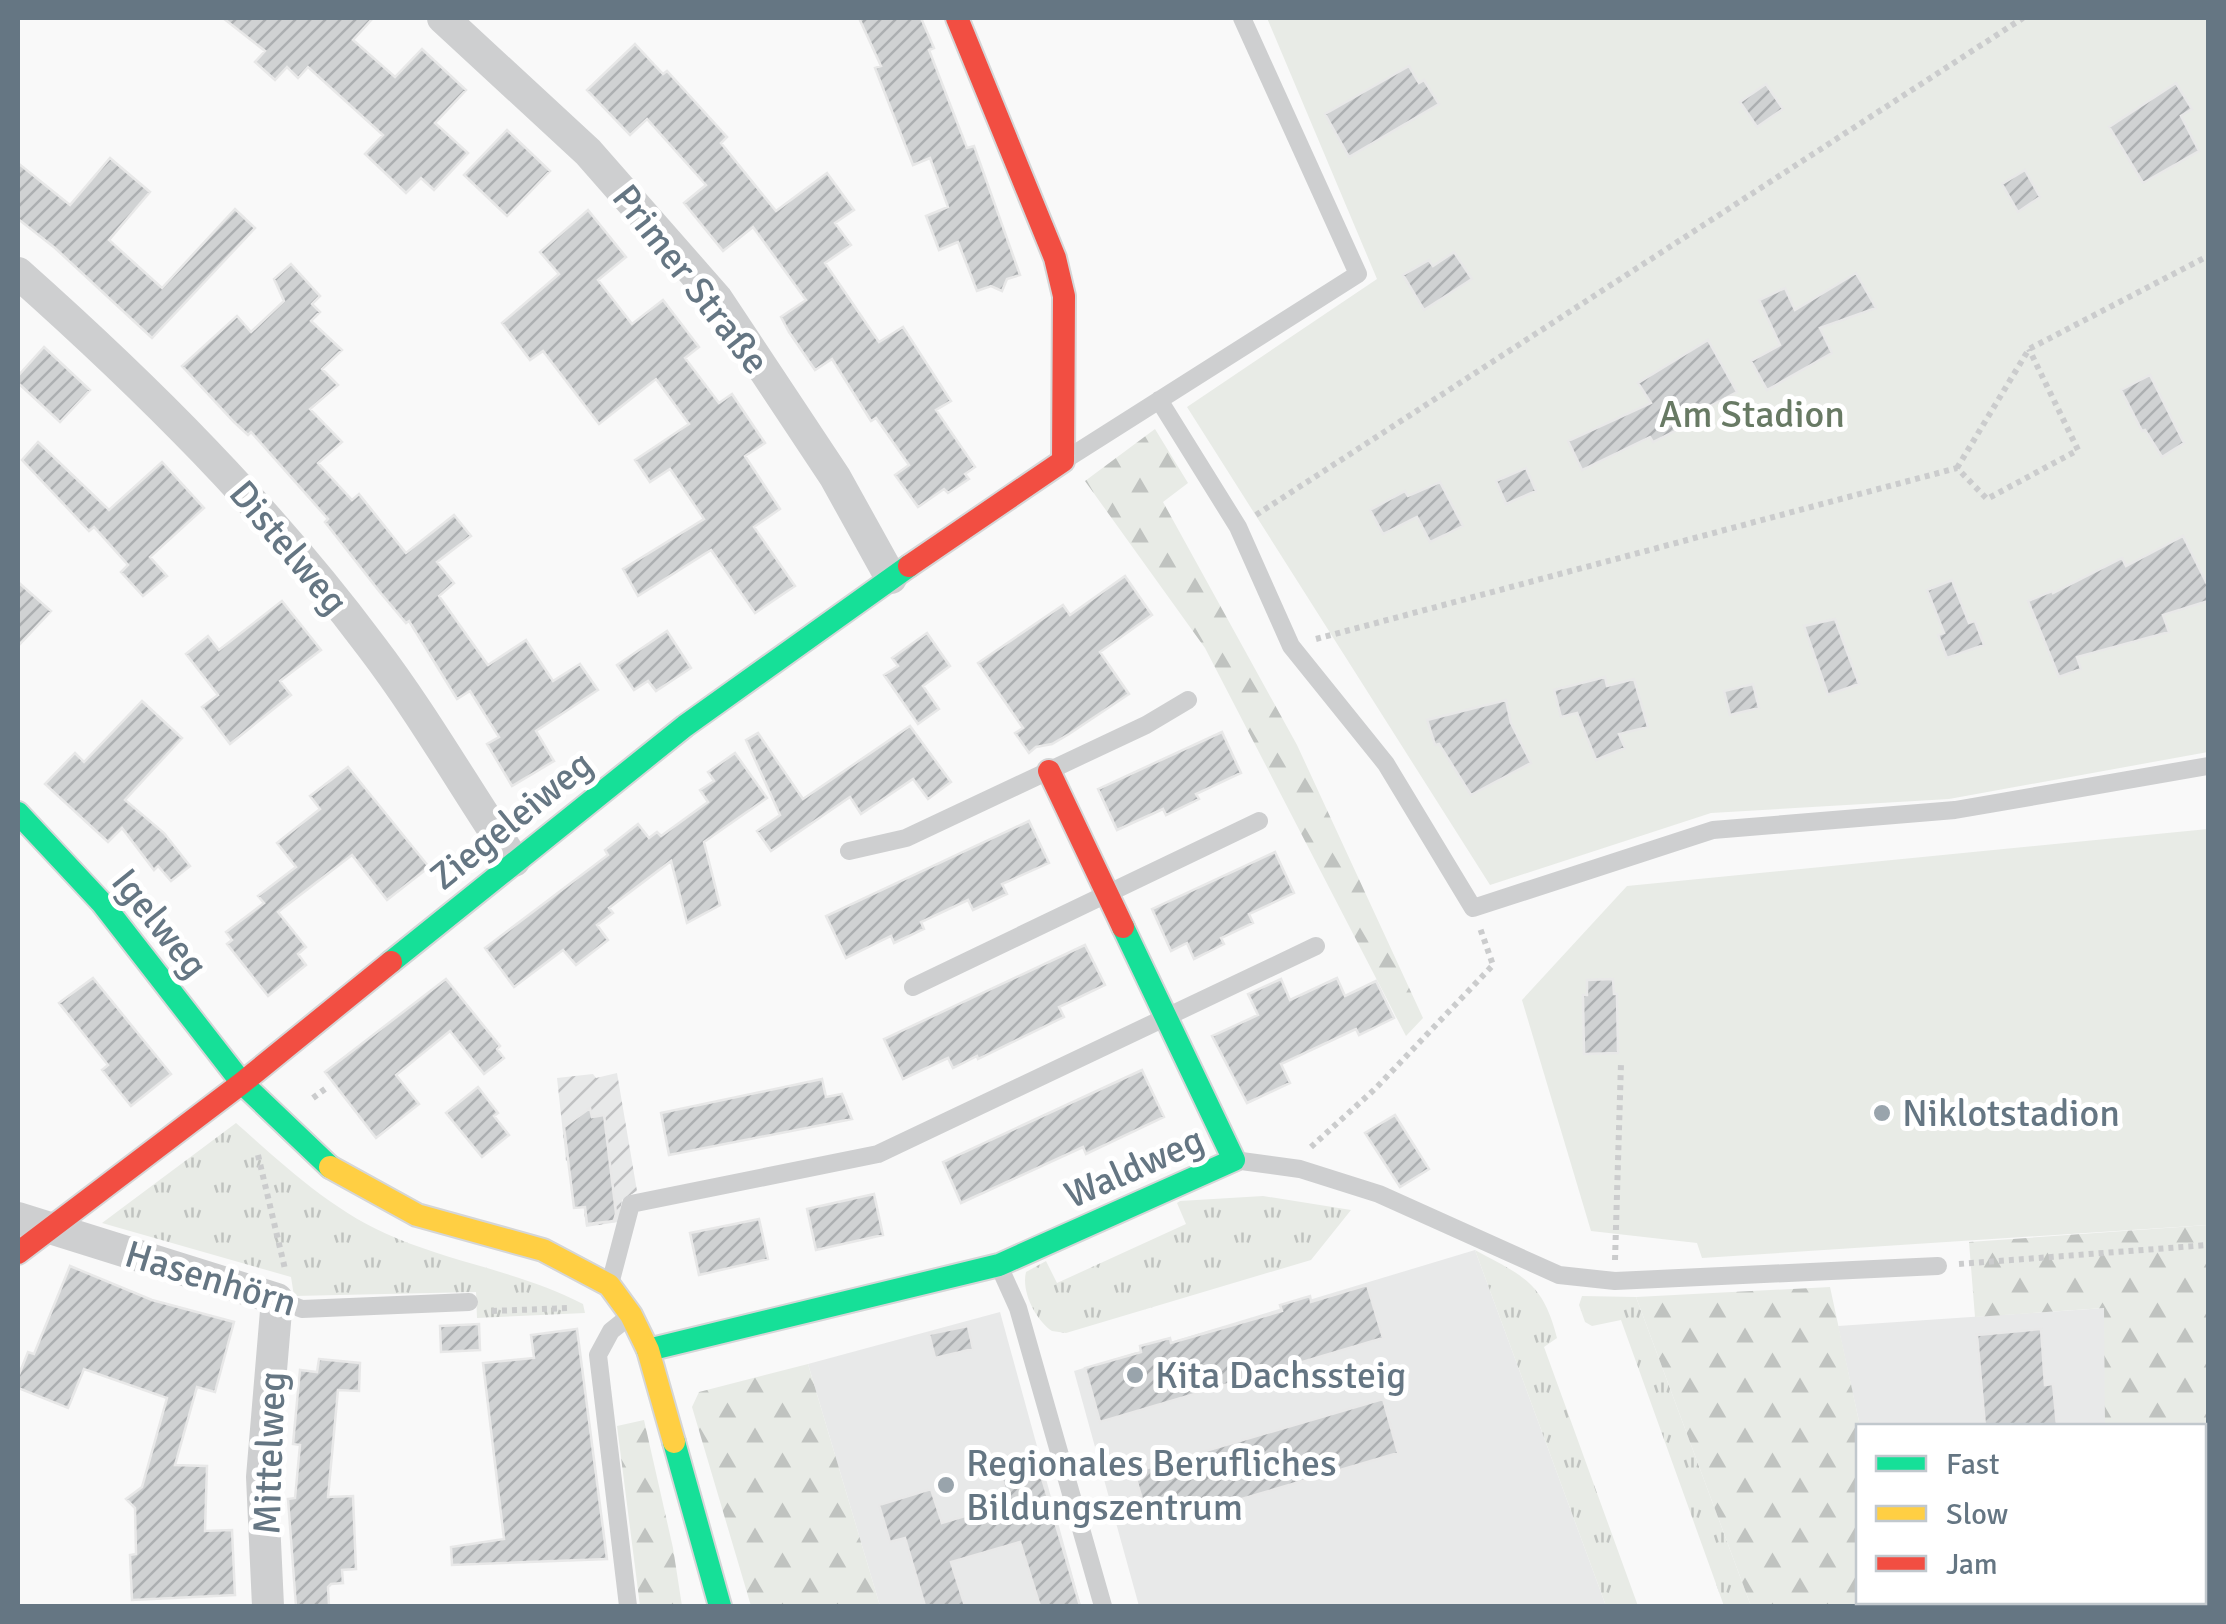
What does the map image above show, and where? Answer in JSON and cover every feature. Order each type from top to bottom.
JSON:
[{"type":"street","name":"Primer Straße","points":[[443,18],[588,152],[717,299],[835,477],[891,578]]},
{"type":"street","points":[[958,18],[1055,258],[1064,296],[1063,460]]},
{"type":"street","name":"Distelweg","points":[[18,273],[120,364],[230,476],[372,646],[514,861]]},
{"type":"street","name":"Ziegeleiweg","points":[[18,1253],[32,1223],[242,1083],[685,726],[1063,460]]},
{"type":"street","name":"Waldweg","points":[[648,1350],[998,1266],[1234,1160],[1050,770]]},
{"type":"street","name":"Igelweg","points":[[18,813],[102,904],[242,1083]]},
{"type":"street","points":[[242,1083],[334,1171],[416,1214],[543,1250],[610,1285],[648,1350],[720,1606]]},
{"type":"street","name":"Hasenhörn","points":[[32,1223],[277,1299]]},
{"type":"street","name":"Mittelweg","points":[[268,1606],[262,1477],[277,1299]]},
{"type":"lane","points":[[1063,460],[1358,274],[1242,18]]},
{"type":"lane","points":[[1160,400],[1238,527],[1291,646],[1386,764],[1473,908],[1713,830],[1955,810],[2208,766]]},
{"type":"lane","points":[[849,852],[906,838],[1146,726],[1188,700]]},
{"type":"lane","points":[[913,987],[1259,821]]},
{"type":"lane","points":[[610,1285],[632,1204],[878,1154],[1316,946]]},
{"type":"lane","points":[[1234,1160],[1300,1168],[1379,1194],[1559,1276],[1615,1281],[1938,1266]]},
{"type":"lane","points":[[998,1266],[1018,1308],[1103,1606]]},
{"type":"lane","name":"Hasenhörn","points":[[277,1299],[302,1308],[469,1302]]},
{"type":"lane","points":[[628,1606],[598,1355],[612,1331],[631,1315]]},
{"type":"path","points":[[1238,527],[2022,18]]},
{"type":"path","points":[[1291,646],[1957,468],[2029,348],[2208,256]]},
{"type":"path","points":[[1957,468],[1987,499],[2078,450],[2029,348]]},
{"type":"path","points":[[1300,1168],[1312,1145],[1376,1088],[1494,966],[1473,908]]},
{"type":"path","points":[[1615,1281],[1620,1063]]},
{"type":"path","points":[[256,1147],[285,1270],[277,1299]]},
{"type":"path","points":[[1938,1266],[2208,1245]]},
{"type":"path","points":[[469,1302],[483,1311],[572,1308]]},
{"type":"shaded area","points":[[617,1073],[637,1191],[622,1200],[618,1222],[586,1227],[578,1161],[566,1161],[557,1078],[593,1074],[596,1078]]},
{"type":"shaded area","points":[[1475,1250],[1606,1606],[1139,1606],[1074,1371]]},
{"type":"shaded area","points":[[2105,1308],[2105,1424],[1860,1424],[1838,1326]]},
{"type":"shaded area","name":"Regionales Berufliches Bildungszentrum","points":[[1000,1312],[1081,1606],[880,1606],[808,1364]]},
{"type":"shaded area","points":[[1898,1604],[2107,1604],[2107,1606]]},
{"type":"green space","name":"Am Stadion","points":[[1267,18],[2208,18],[2208,752],[1949,799],[1711,813],[1490,885],[1187,407],[1377,279]]},
{"type":"green space","points":[[1155,429],[1188,483],[1163,502],[1297,745],[1423,1018],[1406,1036],[1205,648],[1085,481]]},
{"type":"green space","name":"Niklotstadion","points":[[2208,829],[2208,1225],[1702,1258],[1697,1243],[1591,1231],[1522,1000],[1627,886]]},
{"type":"green space","points":[[236,1123],[311,1187],[373,1227],[419,1247],[561,1293],[583,1304],[585,1313],[477,1318],[476,1292],[294,1296],[291,1277],[102,1223]]},
{"type":"green space","points":[[1263,1196],[1351,1210],[1311,1260],[1066,1333],[1052,1331],[1031,1305],[1026,1272],[1046,1261],[1057,1283],[1186,1224],[1177,1203],[1180,1201]]},
{"type":"green space","points":[[2208,1225],[2208,1606],[2107,1606],[2206,1604],[2206,1424],[2105,1424],[2104,1308],[1975,1317],[1969,1242]]},
{"type":"green space","points":[[1475,1250],[1529,1283],[1545,1304],[1557,1338],[1544,1347],[1638,1606],[1606,1606]]},
{"type":"green space","points":[[1830,1287],[1860,1424],[1856,1424],[1856,1604],[1899,1606],[1751,1606],[1636,1297]]},
{"type":"green space","points":[[1582,1296],[1636,1297],[1751,1606],[1724,1606],[1621,1320],[1592,1326],[1585,1322],[1579,1305]]},
{"type":"green space","points":[[808,1364],[880,1606],[751,1606],[692,1407],[699,1392]]},
{"type":"green space","points":[[644,1420],[682,1606],[640,1606],[617,1426]]},
{"type":"building","points":[[223,18],[373,18],[353,40],[395,77],[422,49],[466,90],[435,123],[468,153],[434,190],[421,178],[406,193],[365,154],[383,135],[308,67],[298,78],[287,67],[275,80],[255,62],[265,51]]},
{"type":"building","points":[[859,18],[921,18],[934,48],[929,50],[967,148],[974,146],[1020,275],[1007,279],[1002,291],[991,286],[977,291],[958,242],[939,250],[926,216],[948,207],[930,158],[913,165],[875,68],[881,66]]},
{"type":"building","points":[[635,44],[663,74],[667,71],[727,137],[721,143],[776,211],[827,173],[854,210],[835,223],[851,245],[825,263],[879,342],[903,327],[951,401],[936,410],[975,467],[965,474],[969,479],[948,493],[944,489],[918,507],[895,475],[909,465],[876,418],[871,421],[832,359],[815,370],[789,332],[781,317],[806,300],[753,227],[723,251],[684,203],[706,185],[647,119],[630,135],[587,90]]},
{"type":"building","points":[[1409,66],[1419,83],[1424,80],[1439,104],[1349,157],[1325,114]]},
{"type":"building","points":[[2176,83],[2192,109],[2181,116],[2199,151],[2143,183],[2109,127]]},
{"type":"building","points":[[1766,84],[1783,109],[1757,127],[1740,102]]},
{"type":"building","points":[[507,130],[550,171],[507,216],[464,175]]},
{"type":"building","points":[[110,158],[150,192],[109,240],[162,288],[235,209],[255,228],[152,338],[18,219],[18,163],[70,205]]},
{"type":"building","points":[[2025,170],[2040,197],[2018,212],[2002,184]]},
{"type":"building","points":[[588,210],[626,257],[598,280],[632,324],[663,300],[699,347],[685,358],[719,403],[732,394],[765,443],[745,456],[780,509],[754,527],[795,586],[755,613],[711,550],[638,596],[623,569],[704,519],[670,469],[650,482],[635,460],[689,424],[656,379],[599,424],[543,351],[530,360],[502,323],[559,274],[540,252]]},
{"type":"building","points":[[1454,252],[1472,279],[1424,310],[1403,275],[1429,260],[1433,266]]},
{"type":"building","points":[[291,264],[320,296],[312,304],[320,312],[311,321],[342,350],[322,369],[338,385],[310,409],[342,442],[318,463],[352,500],[359,494],[406,553],[454,515],[471,536],[437,562],[454,583],[439,596],[488,665],[526,640],[553,681],[580,664],[598,690],[536,731],[554,761],[512,786],[487,744],[499,737],[470,691],[457,699],[409,621],[406,623],[379,591],[325,522],[328,519],[251,432],[248,435],[234,422],[182,366],[237,316],[251,332],[284,301],[274,279]]},
{"type":"building","points":[[1856,273],[1876,308],[1820,328],[1832,353],[1767,390],[1751,361],[1780,345],[1759,300],[1785,288],[1795,310]]},
{"type":"building","points":[[1708,340],[1737,392],[1676,424],[1679,429],[1653,442],[1650,437],[1582,470],[1568,441],[1651,403],[1638,383]]},
{"type":"building","points":[[44,347],[90,390],[60,422],[18,383],[18,376]]},
{"type":"building","points":[[2150,375],[2184,443],[2162,457],[2142,431],[2121,390]]},
{"type":"building","points":[[38,442],[109,510],[162,462],[204,508],[150,557],[167,576],[143,596],[121,572],[128,565],[94,527],[89,531],[22,460]]},
{"type":"building","points":[[1526,468],[1536,491],[1506,504],[1496,481]]},
{"type":"building","points":[[1440,482],[1463,526],[1430,542],[1417,517],[1383,534],[1370,510],[1405,491],[1408,496]]},
{"type":"building","points":[[2183,536],[2208,586],[2208,601],[2163,615],[2169,632],[2077,657],[2081,669],[2059,677],[2028,601],[2053,593],[2122,558],[2126,566]]},
{"type":"building","points":[[1125,576],[1152,615],[1100,652],[1129,694],[1069,734],[1029,753],[1015,733],[1023,728],[978,663],[1063,605],[1070,615]]},
{"type":"building","points":[[1952,580],[1969,623],[1975,621],[1984,645],[1947,658],[1938,635],[1944,633],[1927,590]]},
{"type":"building","points":[[18,582],[51,611],[18,646]]},
{"type":"building","points":[[282,601],[321,650],[280,681],[291,695],[230,744],[202,707],[218,695],[186,654],[208,636],[219,650]]},
{"type":"building","points":[[1835,619],[1859,684],[1828,695],[1804,626]]},
{"type":"building","points":[[667,631],[691,668],[656,691],[648,681],[634,690],[617,665]]},
{"type":"building","points":[[927,633],[950,666],[923,686],[939,709],[918,724],[884,675],[898,666],[892,658]]},
{"type":"building","points":[[1605,677],[1607,686],[1634,679],[1648,727],[1619,734],[1625,748],[1596,760],[1577,713],[1561,717],[1554,690]]},
{"type":"building","points":[[1753,684],[1759,708],[1730,715],[1724,691]]},
{"type":"building","points":[[1506,700],[1511,723],[1531,763],[1471,795],[1439,744],[1435,745],[1427,720]]},
{"type":"building","points":[[142,701],[182,738],[125,800],[164,833],[190,866],[171,881],[158,866],[154,870],[122,828],[108,842],[45,784],[75,753],[84,762]]},
{"type":"building","points":[[910,726],[951,782],[928,799],[913,779],[861,814],[850,797],[771,851],[757,831],[780,815],[746,740],[758,733],[803,799]]},
{"type":"building","points":[[1222,732],[1241,773],[1196,794],[1199,799],[1166,815],[1163,809],[1117,830],[1098,789]]},
{"type":"building","points":[[735,753],[767,798],[704,842],[720,905],[687,923],[671,861],[609,908],[613,913],[597,925],[608,940],[576,965],[563,950],[514,987],[485,948],[608,855],[605,850],[638,824],[649,838],[657,832],[661,836],[708,802],[700,790],[714,781],[708,772]]},
{"type":"building","points":[[348,767],[429,867],[387,900],[352,855],[278,912],[306,947],[298,954],[306,965],[268,996],[227,944],[232,940],[226,932],[264,903],[258,896],[296,867],[277,843],[320,809],[310,796]]},
{"type":"building","points":[[1029,821],[1049,863],[1002,884],[1007,894],[973,910],[968,900],[921,922],[924,929],[894,943],[891,936],[846,958],[826,916]]},
{"type":"building","points":[[1275,852],[1294,893],[1249,914],[1253,923],[1221,938],[1224,944],[1194,959],[1187,943],[1171,951],[1152,909]]},
{"type":"building","points":[[1085,945],[1105,985],[1059,1007],[1064,1017],[978,1059],[977,1056],[953,1068],[948,1058],[903,1079],[884,1039]]},
{"type":"building","points":[[93,978],[171,1074],[131,1106],[102,1070],[108,1065],[59,1003]]},
{"type":"building","points":[[1337,978],[1345,996],[1376,981],[1394,1018],[1359,1035],[1356,1029],[1281,1064],[1290,1083],[1247,1103],[1212,1036],[1258,1015],[1248,994],[1281,979],[1290,1000]]},
{"type":"building","points":[[446,979],[500,1046],[497,1049],[504,1058],[484,1074],[450,1031],[396,1075],[419,1104],[376,1138],[325,1072]]},
{"type":"building","points":[[1613,979],[1618,1053],[1584,1054],[1583,995],[1587,995],[1587,980]]},
{"type":"building","points":[[1142,1070],[1164,1117],[1086,1154],[1083,1147],[961,1203],[943,1162]]},
{"type":"building","points":[[822,1079],[826,1097],[842,1094],[852,1119],[669,1155],[661,1113]]},
{"type":"building","points":[[478,1087],[509,1135],[482,1157],[446,1113]]},
{"type":"building","points":[[590,1108],[592,1117],[604,1115],[616,1213],[614,1221],[587,1224],[585,1207],[574,1208],[564,1127]]},
{"type":"building","points":[[1395,1115],[1429,1169],[1400,1187],[1365,1133]]},
{"type":"building","points":[[874,1194],[883,1235],[816,1250],[807,1209]]},
{"type":"building","points":[[759,1219],[768,1259],[699,1275],[690,1233]]},
{"type":"building","points":[[70,1266],[152,1300],[234,1322],[215,1392],[197,1387],[175,1465],[207,1466],[205,1531],[232,1530],[235,1595],[132,1600],[130,1555],[136,1554],[135,1508],[126,1499],[142,1487],[167,1398],[84,1369],[68,1408],[18,1388],[28,1352],[34,1354]]},
{"type":"building","points":[[1367,1285],[1383,1338],[1100,1422],[1085,1368],[1141,1352],[1140,1346],[1170,1338],[1171,1343],[1282,1311],[1280,1305],[1310,1296],[1311,1302]]},
{"type":"building","points":[[479,1324],[480,1350],[441,1352],[440,1326]]},
{"type":"building","points":[[968,1326],[973,1349],[935,1358],[929,1334]]},
{"type":"building","points":[[577,1329],[607,1559],[452,1565],[451,1547],[504,1539],[483,1363],[534,1358],[531,1335]]},
{"type":"building","points":[[2041,1329],[2045,1385],[2053,1384],[2057,1424],[1985,1424],[1977,1335]]},
{"type":"building","points":[[319,1359],[360,1363],[359,1391],[338,1390],[328,1497],[353,1496],[356,1569],[342,1570],[343,1583],[328,1587],[329,1606],[296,1606],[288,1499],[295,1498],[300,1445],[293,1444],[300,1370],[317,1372]]},
{"type":"building","points":[[1383,1399],[1398,1453],[1150,1526],[1134,1472]]},
{"type":"building","points":[[1036,1458],[1080,1606],[1040,1606],[1020,1542],[951,1562],[965,1606],[925,1606],[905,1538],[890,1542],[879,1505],[931,1489],[942,1523],[1009,1503],[999,1469]]},
{"type":"traffic: fast","points":[[391,962],[685,726],[909,566]]},
{"type":"traffic: fast","points":[[18,813],[102,903],[242,1083],[330,1167]]},
{"type":"traffic: fast","points":[[648,1350],[999,1265],[1234,1160],[1123,927]]},
{"type":"traffic: fast","points":[[674,1442],[720,1606]]},
{"type":"traffic: slow","points":[[330,1167],[417,1215],[543,1250],[609,1285],[631,1315],[648,1350],[674,1442]]},
{"type":"traffic: jam","points":[[909,566],[1063,461],[1064,296],[1055,258],[957,18]]},
{"type":"traffic: jam","points":[[1049,771],[1123,927]]},
{"type":"traffic: jam","points":[[18,1253],[242,1083],[391,962]]},
{"type":"place","name":"Niklotstadion","points":[[1882,1113]]},
{"type":"place","name":"Kita Dachssteig","points":[[1135,1375]]},
{"type":"place","name":"Regionales Berufliches Bildungszentrum","points":[[946,1485]]}]
